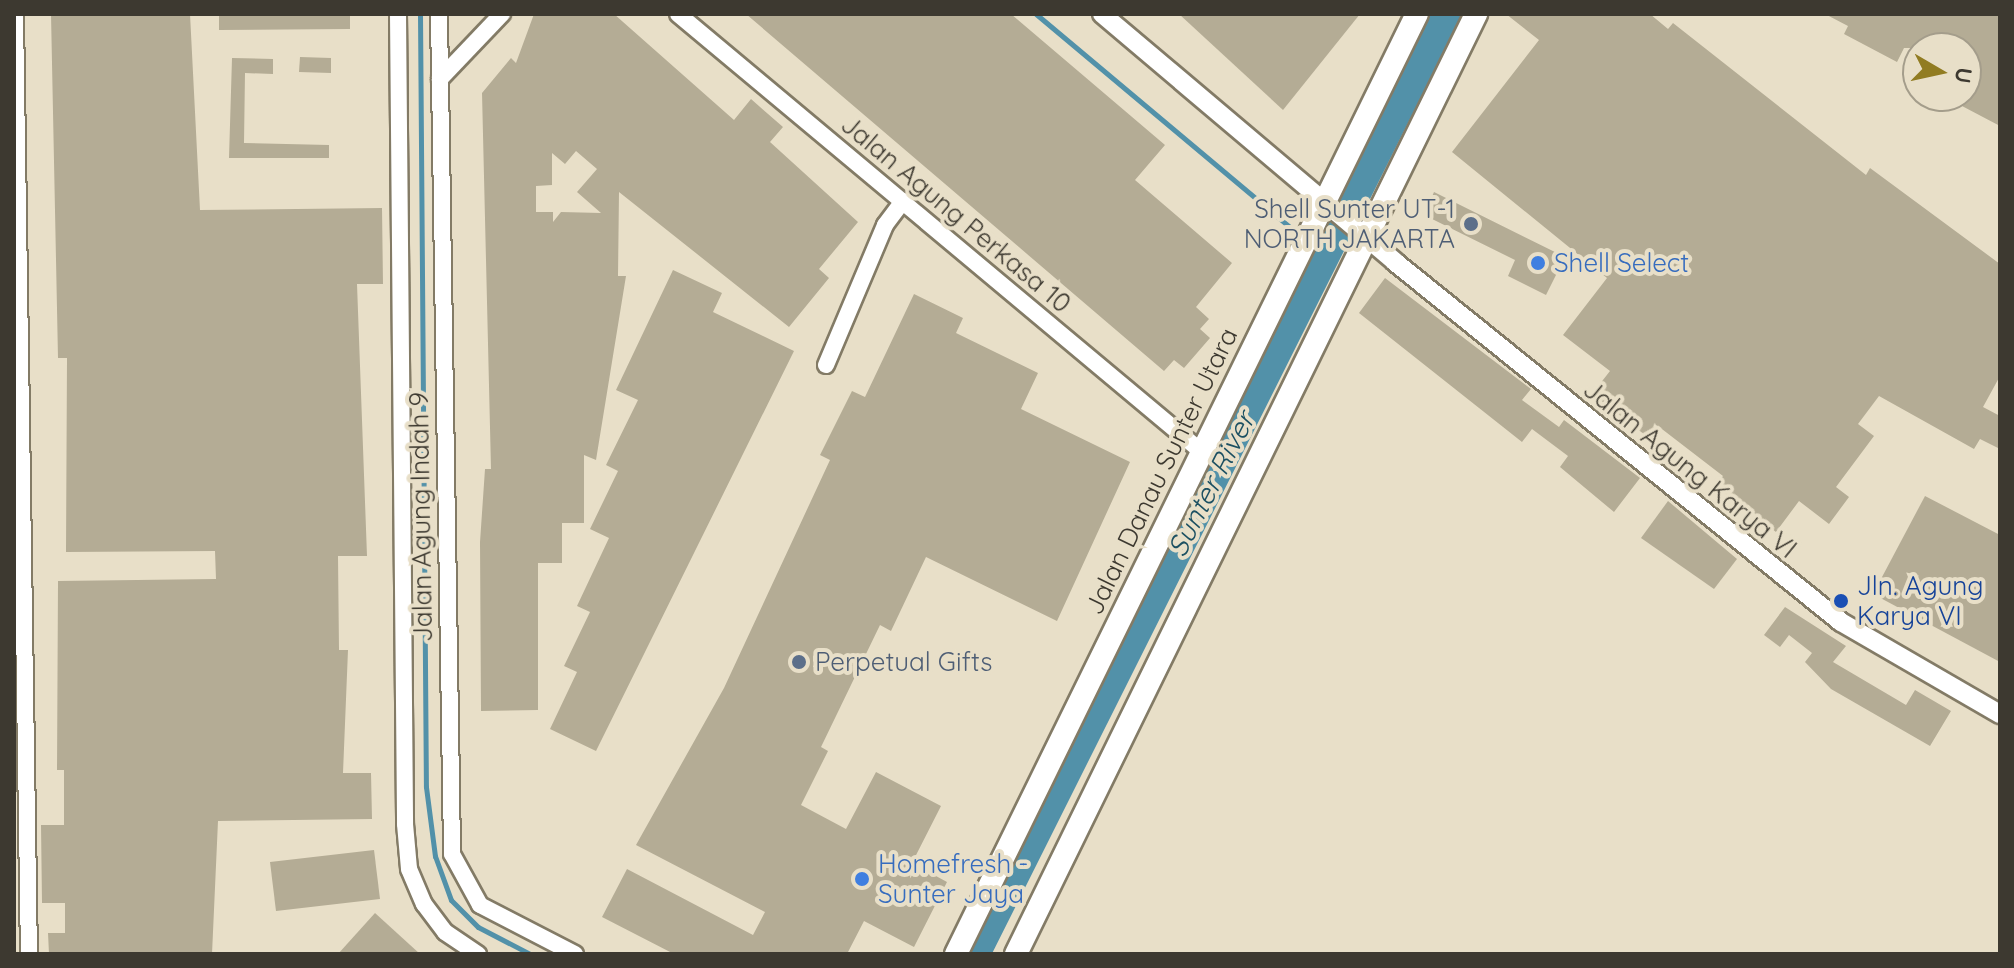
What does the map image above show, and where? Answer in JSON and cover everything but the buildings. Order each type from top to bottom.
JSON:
[{"type":"main road","name":"Jalan Danau Sunter Utara","points":[[956,954],[1301,249],[1325,208],[1417,14]]},
{"type":"main road","points":[[1016,954],[1363,234],[1476,14]]},
{"type":"street","points":[[15,14],[29,954]]},
{"type":"street","name":"Jalan Agung Indah 9","points":[[398,14],[405,824],[409,869],[424,904],[445,932],[478,954]]},
{"type":"street","name":"Jalan Agung Indah 9","points":[[439,14],[452,854],[480,905],[575,954]]},
{"type":"street","points":[[440,79],[502,14]]},
{"type":"street","name":"Jalan Agung Perkasa 10","points":[[678,14],[1202,452]]},
{"type":"street","name":"Jalan Agung Karya VI","points":[[1102,14],[1325,208],[1363,234],[1841,622],[2000,714]]},
{"type":"street","points":[[826,365],[885,225],[903,201]]},
{"type":"waterway","points":[[420,14],[426,787],[435,856],[451,900],[478,927],[530,954]]},
{"type":"waterway","points":[[1036,14],[1302,237]]},
{"type":"waterway","name":"Sunter River","points":[[975,954],[1446,14]]},
{"type":"waterway","points":[[1312,246],[1325,257]]},
{"type":"place","name":"Shell Sunter UT-1 NORTH JAKARTA","points":[[1471,224]]},
{"type":"place","name":"Shell Select","points":[[1538,263]]},
{"type":"place","name":"Jln. Agung Karya VI","points":[[1841,601]]},
{"type":"place","name":"Perpetual Gifts","points":[[799,662]]},
{"type":"place","name":"Homefresh - Sunter Jaya","points":[[862,879]]}]
